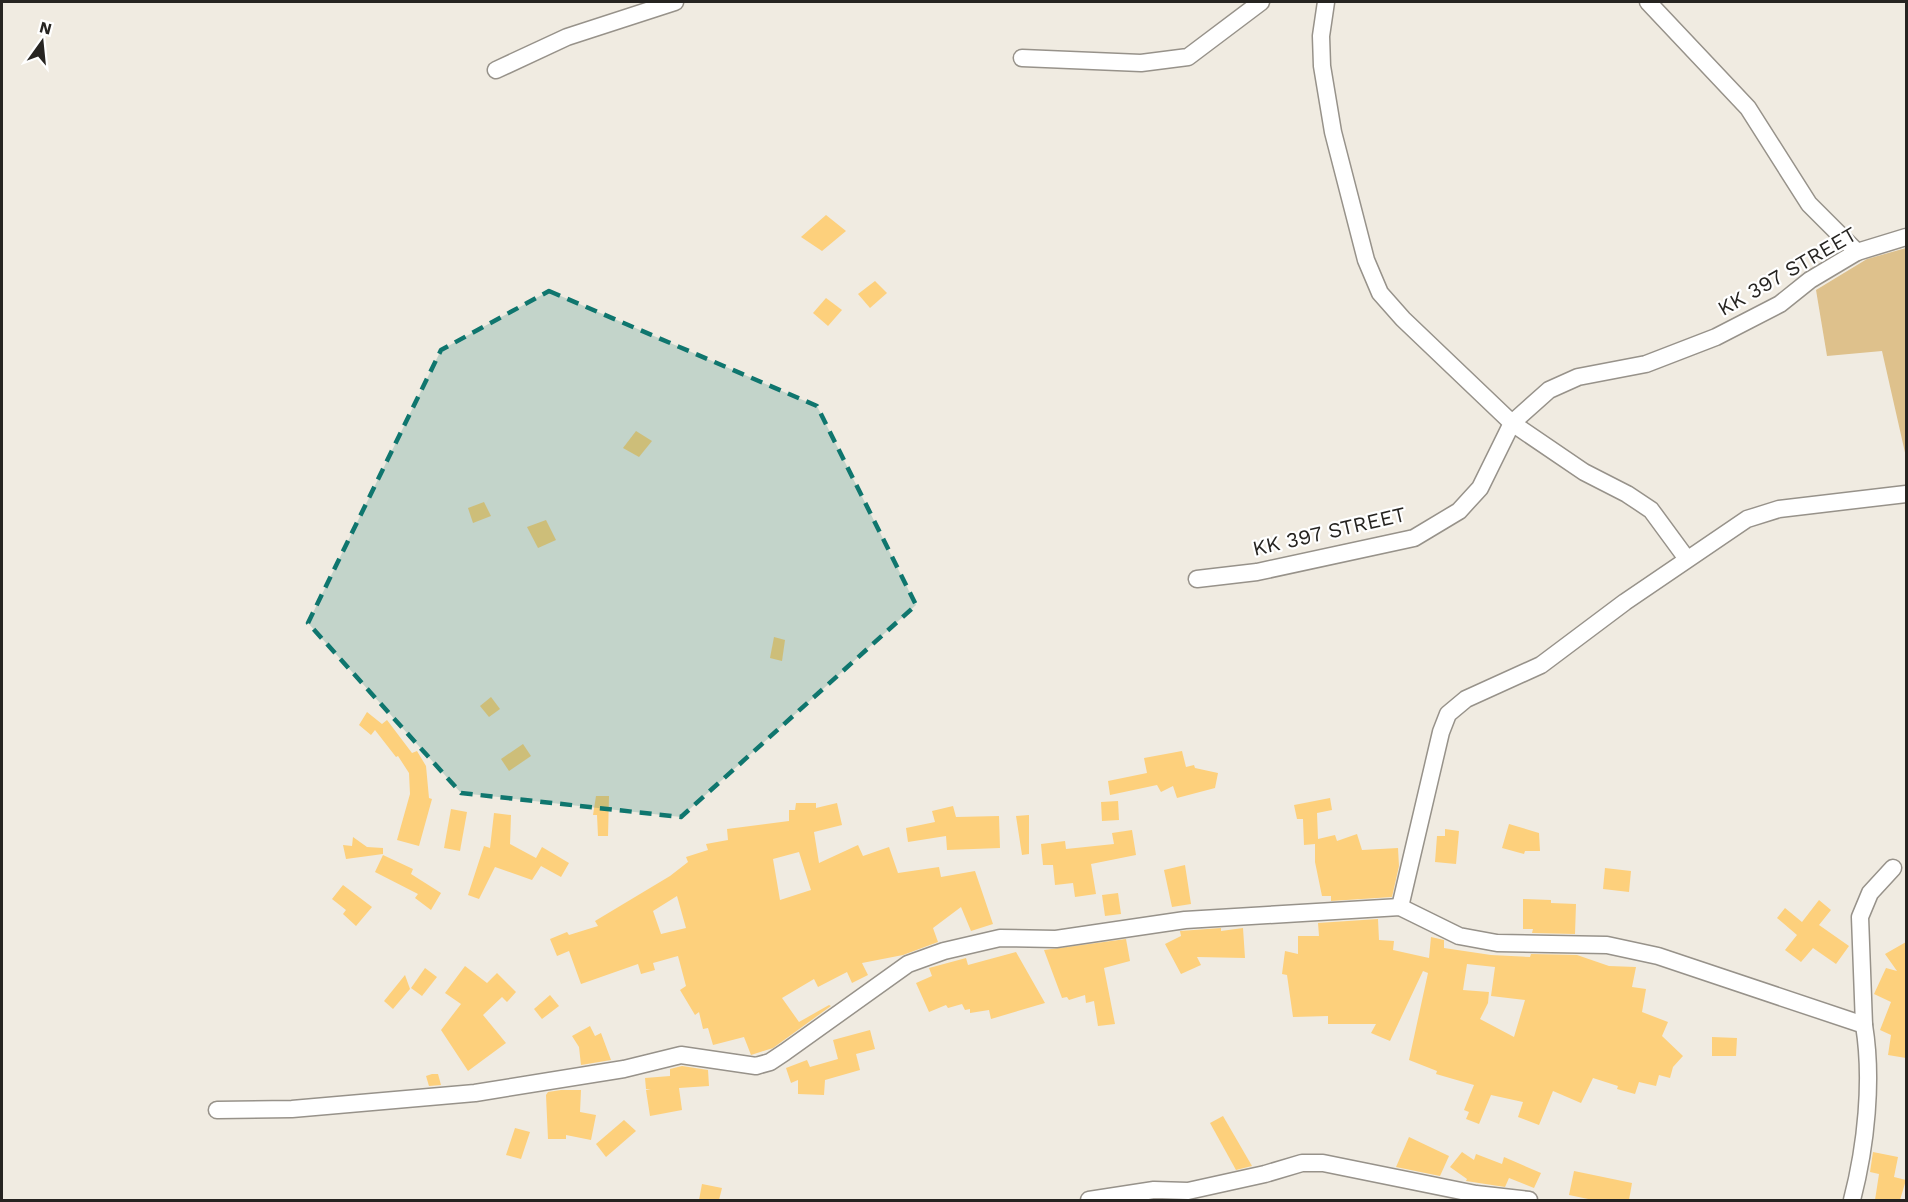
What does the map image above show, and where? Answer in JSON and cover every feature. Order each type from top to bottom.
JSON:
[{"type":"street","points":[[496,70],[567,37],[675,2]]},
{"type":"street","points":[[1022,58],[1141,63],[1188,57],[1261,2]]},
{"type":"street","points":[[1326,2],[1322,36],[1322,66],[1333,132],[1366,260],[1380,293],[1403,320],[1512,423],[1584,472],[1652,510],[1687,559]]},
{"type":"street","points":[[1648,2],[1748,108],[1809,204],[1857,252]]},
{"type":"street","name":"KK 397 STREET","points":[[1197,579],[1257,572],[1414,538],[1459,511],[1480,488],[1512,423],[1549,390],[1578,378],[1646,364],[1716,337],[1780,304],[1810,280],[1857,252],[1906,237]]},
{"type":"street","points":[[1400,907],[1441,732],[1448,714],[1467,699],[1541,666],[1687,559],[1748,519],[1779,509],[1906,494]]},
{"type":"street","points":[[1852,1200],[1860,1168],[1865,1132],[1869,1052],[1864,1025],[1860,917],[1870,893],[1893,868]]},
{"type":"street","points":[[217,1110],[292,1109],[475,1093],[624,1069],[681,1054],[756,1066],[770,1062],[785,1052],[908,964],[945,951],[1000,938],[1056,939],[1185,920],[1400,907],[1459,936],[1497,943],[1607,945],[1658,956],[1864,1025]]},
{"type":"street","points":[[1089,1200],[1154,1190],[1188,1191],[1265,1174],[1302,1162],[1323,1163],[1476,1194],[1529,1200]]},
{"type":"highlighted area","points":[[549,291],[817,406],[916,605],[681,817],[461,793],[308,623],[441,350]]},
{"type":"shaded area","points":[[1906,248],[1906,457],[1882,351],[1827,356],[1816,290],[1867,259]]},
{"type":"building","points":[[826,215],[846,231],[822,251],[801,237]]},
{"type":"building","points":[[875,281],[887,293],[870,308],[858,294]]},
{"type":"building","points":[[826,298],[842,310],[828,326],[813,313]]},
{"type":"building","points":[[636,431],[652,441],[639,457],[623,448]]},
{"type":"building","points":[[484,502],[491,516],[473,523],[468,508]]},
{"type":"building","points":[[546,520],[556,540],[538,548],[527,527]]},
{"type":"building","points":[[774,637],[785,640],[782,661],[770,658]]},
{"type":"building","points":[[491,697],[500,709],[489,717],[480,706]]},
{"type":"building","points":[[367,712],[382,724],[387,720],[412,753],[417,751],[426,766],[429,798],[432,799],[419,846],[397,840],[410,794],[409,773],[398,756],[396,757],[375,730],[371,735],[359,725]]},
{"type":"building","points":[[523,744],[531,756],[509,771],[501,759]]},
{"type":"building","points":[[1182,751],[1186,767],[1194,765],[1195,768],[1218,773],[1215,788],[1177,798],[1173,786],[1161,792],[1157,785],[1110,795],[1108,781],[1147,773],[1144,758]]},
{"type":"building","points":[[596,796],[609,796],[608,836],[598,836],[597,815],[593,815]]},
{"type":"building","points":[[1330,798],[1332,810],[1317,813],[1318,839],[1335,835],[1337,841],[1357,834],[1362,850],[1398,848],[1399,866],[1392,897],[1331,901],[1331,896],[1322,896],[1315,862],[1315,844],[1304,845],[1303,819],[1297,819],[1294,805]]},
{"type":"building","points":[[1118,801],[1119,820],[1102,821],[1101,802]]},
{"type":"building","points":[[796,803],[816,803],[816,808],[837,803],[842,825],[814,832],[819,863],[858,845],[863,856],[889,847],[898,873],[939,867],[941,877],[975,871],[993,924],[971,931],[961,907],[933,928],[938,942],[903,955],[862,963],[868,975],[852,983],[847,972],[818,987],[814,979],[782,998],[799,1022],[831,1006],[773,1048],[751,1055],[744,1037],[713,1045],[708,1028],[703,1029],[699,1012],[695,1015],[680,990],[686,986],[678,956],[653,963],[655,970],[641,974],[638,964],[581,984],[569,951],[557,956],[550,939],[567,932],[569,935],[598,926],[595,921],[670,876],[688,862],[686,857],[708,850],[706,844],[728,840],[727,829],[789,821],[789,810],[795,810]],"holes":[[[799,852],[811,890],[780,900],[773,859]],[[677,896],[686,928],[661,934],[653,911]]]},
{"type":"building","points":[[953,806],[956,817],[999,816],[1000,848],[947,850],[946,836],[908,842],[906,828],[935,822],[932,811]]},
{"type":"building","points":[[451,809],[467,812],[460,851],[444,848]]},
{"type":"building","points":[[494,813],[511,815],[510,844],[536,858],[542,847],[569,863],[561,877],[541,866],[532,880],[495,867],[479,899],[468,895],[484,846],[490,848]]},
{"type":"building","points":[[1029,815],[1029,854],[1022,855],[1016,816]]},
{"type":"building","points":[[1509,824],[1539,833],[1540,851],[1525,851],[1524,854],[1502,848]]},
{"type":"building","points":[[1445,829],[1459,831],[1456,864],[1435,862],[1437,836],[1445,836]]},
{"type":"building","points":[[1132,830],[1136,855],[1091,864],[1096,894],[1075,897],[1073,883],[1055,885],[1053,865],[1043,865],[1041,844],[1065,841],[1066,849],[1114,844],[1112,833]]},
{"type":"building","points":[[353,837],[367,847],[383,848],[383,854],[346,859],[343,845],[352,846]]},
{"type":"building","points":[[383,855],[413,869],[411,874],[441,893],[431,910],[415,898],[418,894],[375,872]]},
{"type":"building","points":[[1185,865],[1191,904],[1172,907],[1164,870]]},
{"type":"building","points":[[1605,868],[1631,871],[1629,892],[1603,889]]},
{"type":"building","points":[[343,885],[372,907],[356,926],[343,914],[346,910],[332,899]]},
{"type":"building","points":[[1118,893],[1121,914],[1105,916],[1102,895]]},
{"type":"building","points":[[1523,899],[1576,904],[1575,934],[1532,933],[1533,929],[1523,929]]},
{"type":"building","points":[[1819,900],[1831,910],[1819,925],[1849,946],[1836,964],[1813,948],[1801,962],[1785,950],[1797,935],[1777,918],[1785,908],[1802,922]]},
{"type":"building","points":[[1378,919],[1379,940],[1394,941],[1393,950],[1429,958],[1431,937],[1444,940],[1444,948],[1491,955],[1530,957],[1531,954],[1577,955],[1609,966],[1636,967],[1632,987],[1646,989],[1642,1012],[1668,1022],[1662,1036],[1683,1056],[1673,1067],[1670,1078],[1659,1075],[1656,1086],[1639,1082],[1635,1094],[1593,1078],[1581,1103],[1553,1091],[1539,1125],[1518,1117],[1523,1102],[1491,1095],[1479,1124],[1466,1119],[1469,1112],[1464,1110],[1474,1085],[1436,1074],[1437,1071],[1409,1060],[1428,973],[1423,971],[1390,1041],[1371,1033],[1376,1024],[1328,1024],[1328,1016],[1293,1017],[1287,975],[1282,974],[1285,951],[1298,954],[1298,936],[1319,936],[1318,923]],"holes":[[[1467,964],[1495,967],[1491,996],[1525,1000],[1514,1037],[1480,1019],[1488,1003],[1489,992],[1463,990]]]},
{"type":"building","points":[[1221,928],[1221,931],[1243,928],[1245,958],[1197,957],[1201,965],[1181,974],[1165,944],[1181,936],[1180,931]]},
{"type":"building","points":[[1126,939],[1130,961],[1104,968],[1115,1024],[1098,1026],[1094,1001],[1086,1003],[1085,995],[1069,1000],[1067,997],[1062,998],[1044,950]]},
{"type":"building","points":[[1906,942],[1906,1058],[1888,1055],[1891,1035],[1880,1030],[1891,1002],[1874,994],[1886,968],[1897,971],[1885,954]]},
{"type":"building","points":[[1016,952],[1045,1003],[991,1019],[989,1010],[970,1013],[970,1009],[965,1010],[962,1004],[948,1008],[946,1005],[929,1012],[916,983],[932,976],[929,968],[966,958],[968,965]]},
{"type":"building","points":[[465,966],[487,983],[497,973],[516,992],[507,1002],[502,997],[483,1015],[506,1043],[468,1071],[441,1030],[461,1004],[445,993]]},
{"type":"building","points":[[425,968],[437,977],[422,996],[411,988]]},
{"type":"building","points":[[405,975],[410,989],[393,1009],[384,1001]]},
{"type":"building","points":[[550,995],[559,1006],[542,1019],[534,1009]]},
{"type":"building","points":[[590,1026],[595,1036],[601,1033],[611,1060],[581,1065],[579,1047],[572,1036]]},
{"type":"building","points":[[870,1030],[875,1049],[856,1054],[860,1070],[825,1080],[824,1095],[798,1094],[798,1080],[791,1083],[786,1068],[807,1060],[810,1067],[838,1059],[833,1040]]},
{"type":"building","points":[[1712,1037],[1737,1038],[1736,1056],[1712,1056]]},
{"type":"building","points":[[682,1066],[708,1070],[709,1086],[679,1088],[682,1110],[650,1116],[646,1090],[651,1089],[646,1089],[645,1078],[670,1076],[670,1069]]},
{"type":"building","points":[[438,1074],[441,1085],[429,1086],[426,1076]]},
{"type":"building","points":[[581,1090],[580,1112],[596,1115],[591,1140],[566,1135],[566,1139],[548,1139],[546,1095],[548,1092]]},
{"type":"building","points":[[1223,1116],[1252,1166],[1236,1170],[1210,1123]]},
{"type":"building","points":[[624,1120],[636,1131],[606,1157],[596,1144]]},
{"type":"building","points":[[515,1128],[530,1132],[521,1159],[506,1155]]},
{"type":"building","points":[[1409,1137],[1449,1156],[1440,1176],[1396,1167]]},
{"type":"building","points":[[1462,1152],[1474,1160],[1476,1154],[1502,1164],[1504,1157],[1541,1173],[1534,1188],[1509,1178],[1505,1187],[1466,1181],[1467,1179],[1450,1167]]},
{"type":"building","points":[[1873,1152],[1898,1157],[1894,1177],[1906,1180],[1900,1200],[1875,1200],[1879,1174],[1870,1172]]},
{"type":"building","points":[[1574,1171],[1632,1183],[1629,1200],[1593,1200],[1569,1195]]},
{"type":"building","points":[[702,1184],[722,1188],[719,1200],[699,1200]]}]
